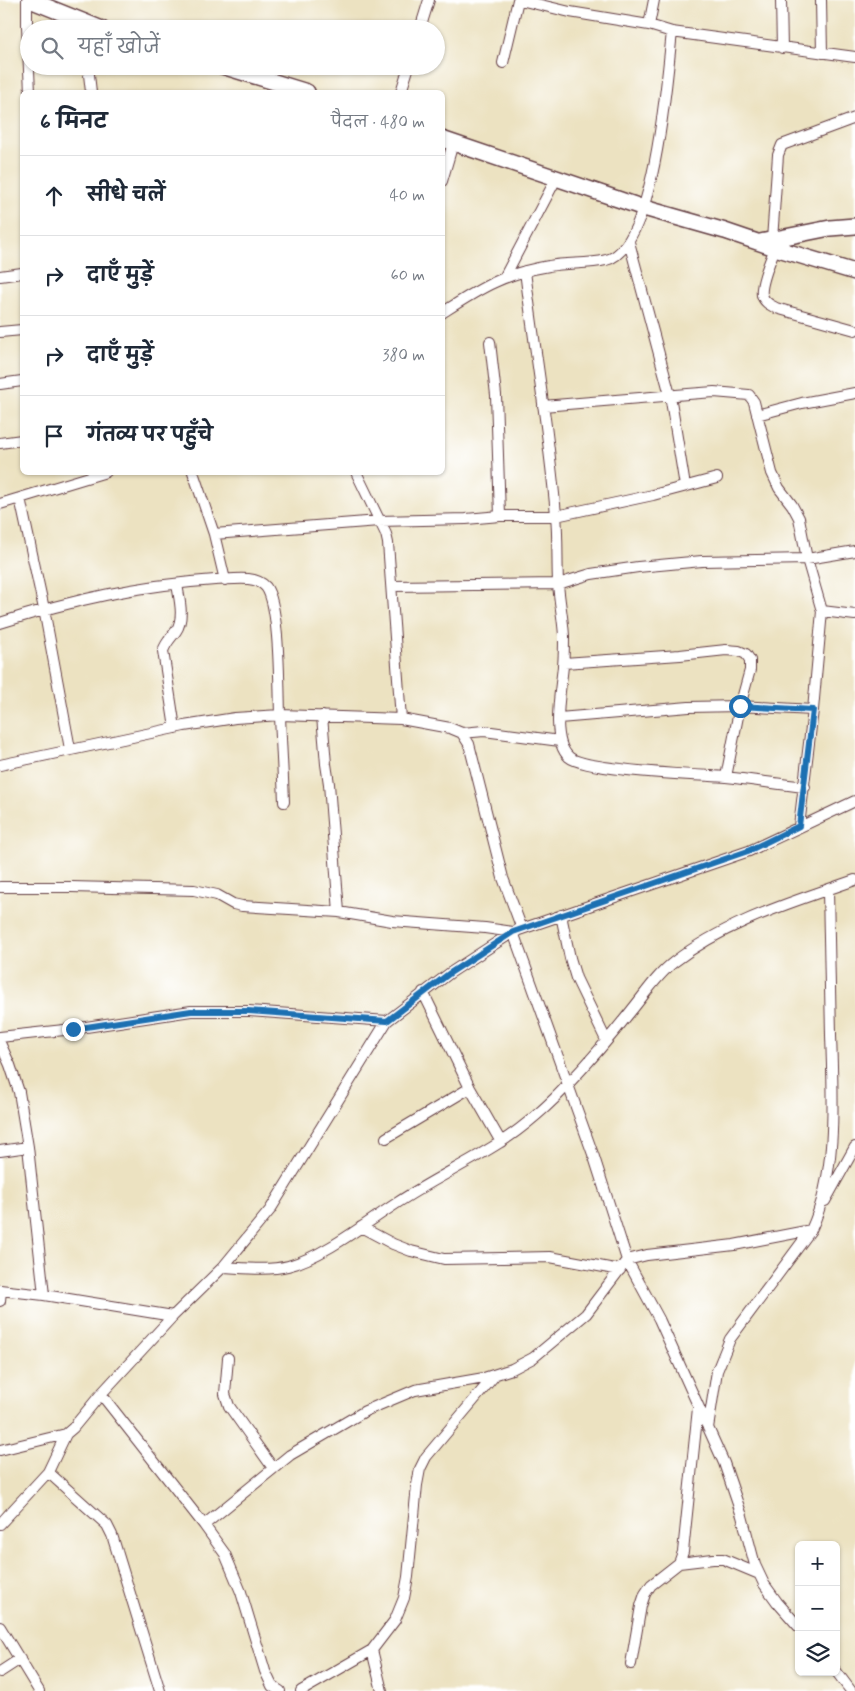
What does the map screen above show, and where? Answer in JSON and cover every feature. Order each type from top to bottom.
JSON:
[{"type":"street","points":[[27,20],[29,0],[73,20]]},
{"type":"street","points":[[423,20],[429,0]]},
{"type":"street","points":[[502,63],[519,0],[570,12],[650,25],[672,32],[855,57]]},
{"type":"street","points":[[650,25],[654,0]]},
{"type":"street","points":[[781,0],[782,48]]},
{"type":"street","points":[[821,0],[822,53]]},
{"type":"street","points":[[445,310],[483,288],[525,271],[551,265],[607,260],[621,252],[628,242],[644,208],[659,137],[672,32]]},
{"type":"street","points":[[29,75],[30,90]]},
{"type":"street","points":[[89,75],[91,90]]},
{"type":"street","points":[[251,75],[300,90]]},
{"type":"street","points":[[402,90],[406,75]]},
{"type":"street","points":[[855,118],[782,145],[778,155],[769,244],[762,288],[762,296],[776,308],[855,330]]},
{"type":"street","points":[[445,162],[448,141],[644,208],[769,244],[855,272]]},
{"type":"street","points":[[504,278],[556,179]]},
{"type":"street","points":[[769,244],[830,228],[855,226]]},
{"type":"street","points":[[628,242],[670,395],[685,486]]},
{"type":"street","points":[[525,271],[556,516],[558,584],[564,632],[564,663],[558,718],[560,741],[569,757],[576,762],[584,764],[611,768],[726,777],[805,787]]},
{"type":"street","points":[[0,276],[20,273]]},
{"type":"street","points":[[0,332],[20,330]]},
{"type":"street","points":[[490,342],[496,394],[500,516]]},
{"type":"street","points":[[0,384],[20,381]]},
{"type":"street","points":[[543,406],[714,392],[748,395],[754,402],[772,473],[779,488],[799,518],[807,559],[822,611],[805,787],[799,826]]},
{"type":"street","points":[[757,415],[802,402],[855,393]]},
{"type":"street","points":[[0,442],[20,440]]},
{"type":"street","points":[[0,504],[96,475]]},
{"type":"street","points":[[194,475],[214,534],[224,580]]},
{"type":"street","points":[[357,475],[386,534],[388,543],[401,719]]},
{"type":"street","points":[[214,534],[379,521],[466,519],[500,516],[556,516],[653,495],[717,478]]},
{"type":"street","points":[[20,498],[44,609],[70,749]]},
{"type":"street","points":[[392,586],[558,584],[591,574],[638,567],[702,561],[807,559],[855,551]]},
{"type":"street","points":[[0,623],[44,609],[132,588],[224,580],[257,581],[265,587],[271,598],[278,656],[284,802]]},
{"type":"street","points":[[175,728],[163,651],[165,643],[180,625],[181,618],[177,584]]},
{"type":"street","points":[[822,611],[855,615]]},
{"type":"street","points":[[564,663],[680,656],[726,650],[739,651],[746,654],[750,660],[750,670],[740,706],[726,777]]},
{"type":"street","points":[[558,718],[689,707],[740,706],[813,710]]},
{"type":"street","points":[[0,765],[70,749],[235,718],[280,715],[401,719],[450,728],[462,733],[469,744],[518,930],[628,1260],[659,1319],[724,1463],[759,1574],[777,1602],[795,1622]]},
{"type":"street","points":[[322,716],[340,912]]},
{"type":"street","points":[[462,733],[472,730],[484,730],[560,741]]},
{"type":"street","points":[[0,1524],[48,1472],[66,1434],[173,1316],[223,1267],[270,1210],[387,1021],[423,992],[518,930],[748,851],[855,801]]},
{"type":"street","points":[[223,1267],[262,1269],[288,1266],[312,1257],[428,1183],[501,1142],[532,1118],[568,1084],[672,963],[716,935],[772,910],[855,880]]},
{"type":"street","points":[[0,887],[194,890],[217,895],[233,904],[242,906],[340,912],[392,921],[518,930]]},
{"type":"street","points":[[820,1210],[825,1191],[834,1119],[828,890]]},
{"type":"street","points":[[561,915],[576,978],[606,1040]]},
{"type":"street","points":[[423,992],[470,1088],[501,1142]]},
{"type":"street","points":[[0,1037],[73,1029],[191,1011],[248,1011],[387,1021]]},
{"type":"street","points":[[0,1043],[19,1092],[28,1147],[44,1295]]},
{"type":"street","points":[[386,1138],[470,1088]]},
{"type":"street","points":[[0,1151],[28,1147]]},
{"type":"street","points":[[708,1428],[717,1371],[730,1339],[811,1230],[855,1147]]},
{"type":"street","points":[[361,1227],[411,1251],[444,1259],[550,1257],[620,1270]]},
{"type":"street","points":[[204,1525],[290,1455],[365,1411],[415,1390],[484,1378],[512,1369],[533,1358],[586,1314],[628,1260],[647,1255],[734,1246],[811,1230]]},
{"type":"street","points":[[0,1301],[0,1290],[44,1295],[173,1316]]},
{"type":"street","points":[[228,1358],[225,1394],[229,1406],[273,1468]]},
{"type":"street","points":[[301,1691],[372,1650],[395,1620],[404,1598],[408,1577],[420,1469],[426,1457],[495,1374]]},
{"type":"street","points":[[101,1394],[225,1554],[241,1592],[265,1672],[272,1686],[280,1691]]},
{"type":"street","points":[[631,1664],[640,1606],[645,1594],[651,1586],[679,1563],[683,1552],[698,1407]]},
{"type":"street","points":[[0,1450],[66,1434]]},
{"type":"street","points":[[48,1472],[107,1524],[160,1691]]},
{"type":"street","points":[[679,1563],[723,1559],[759,1574]]},
{"type":"street","points":[[0,1627],[39,1691]]},
{"type":"street","points":[[372,1650],[382,1691]]},
{"type":"street","points":[[0,1672],[20,1659]]},
{"type":"street","points":[[840,1676],[851,1691]]},
{"type":"route","points":[[73,1029],[191,1011],[248,1011],[387,1021],[423,992],[513,932],[748,851],[799,826],[813,710],[740,706]]}]
